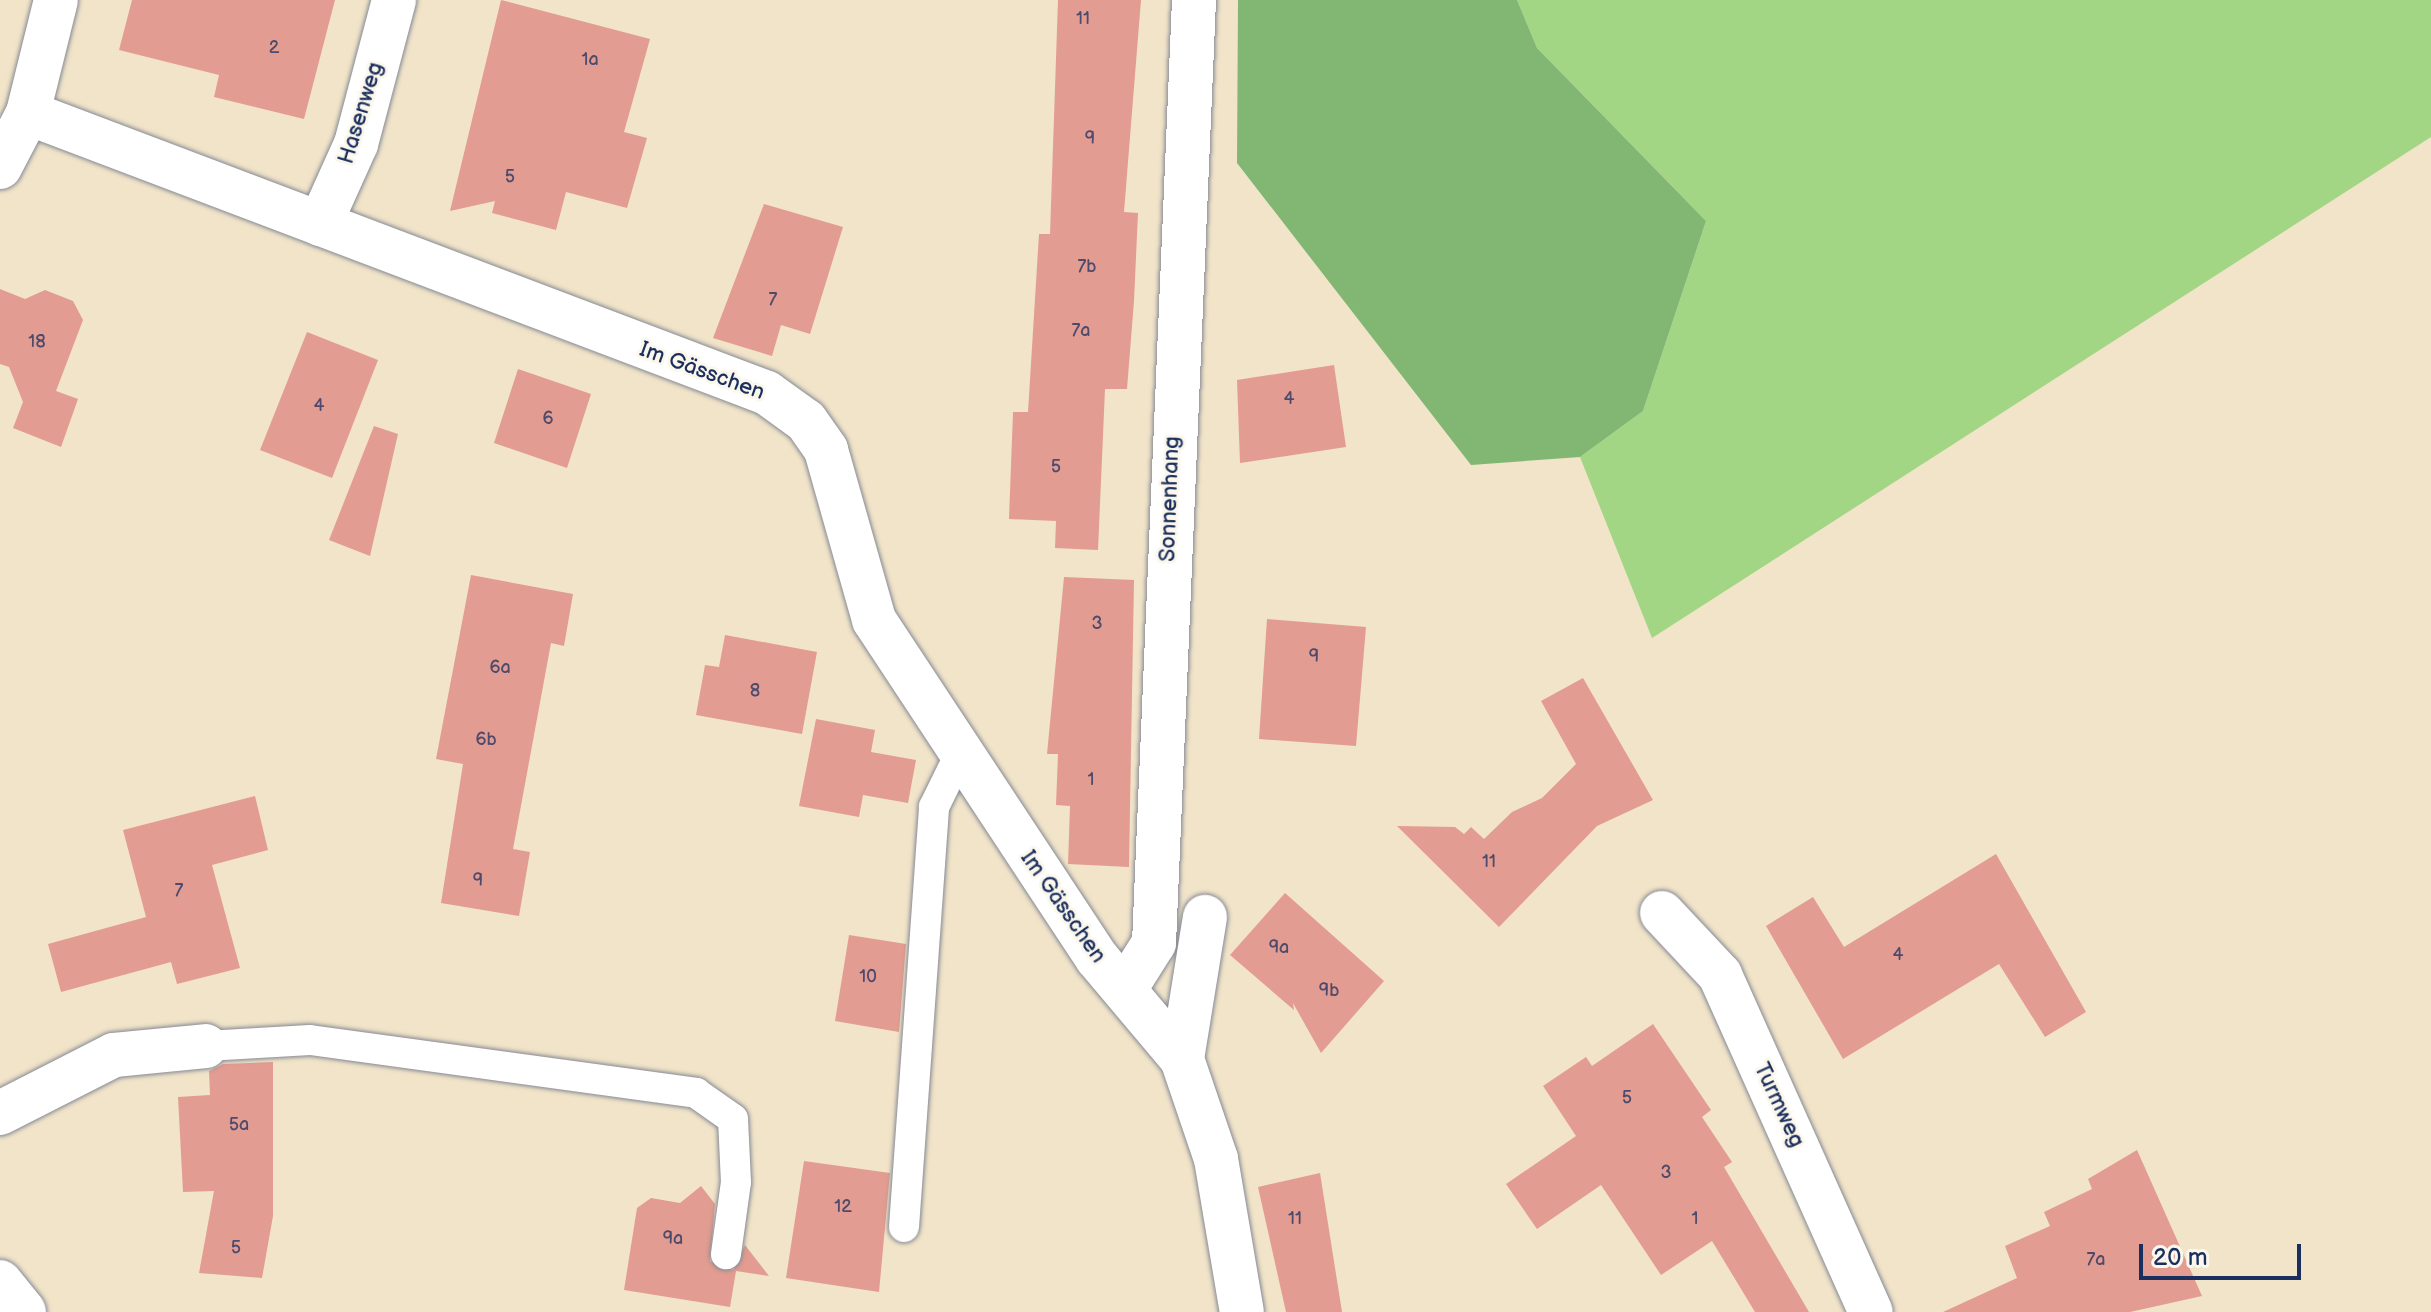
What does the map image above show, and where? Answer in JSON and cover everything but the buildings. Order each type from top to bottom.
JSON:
[{"type":"street","points":[[0,167],[28,113],[56,0]]},
{"type":"street","name":"Hasenweg","points":[[320,224],[356,144],[394,0]]},
{"type":"street","name":"Sonnenhang","points":[[1125,989],[1154,943],[1194,0]]},
{"type":"street","name":"Im Gässchen","points":[[28,113],[767,393],[806,421],[826,450],[874,620],[958,758],[1125,989],[1182,1059],[1216,1159],[1242,1312]]},
{"type":"street","name":"Turmweg","points":[[1662,913],[1720,975],[1871,1312]]},
{"type":"street","name":"Im Gässchen","points":[[1182,1059],[1205,917]]},
{"type":"street","points":[[0,1113],[114,1055],[206,1046]]},
{"type":"street","points":[[0,1282],[24,1312]]},
{"type":"lane","points":[[904,1227],[934,807],[958,758]]},
{"type":"lane","points":[[206,1046],[310,1040],[696,1093],[733,1119],[736,1182],[726,1254]]},
{"type":"green space","points":[[1238,0],[1517,0],[1537,48],[1706,221],[1643,411],[1580,457],[1471,465],[1237,163]]},
{"type":"green space","points":[[1517,0],[2431,0],[2431,137],[1652,638],[1580,457],[1643,411],[1706,221],[1537,48]]}]
